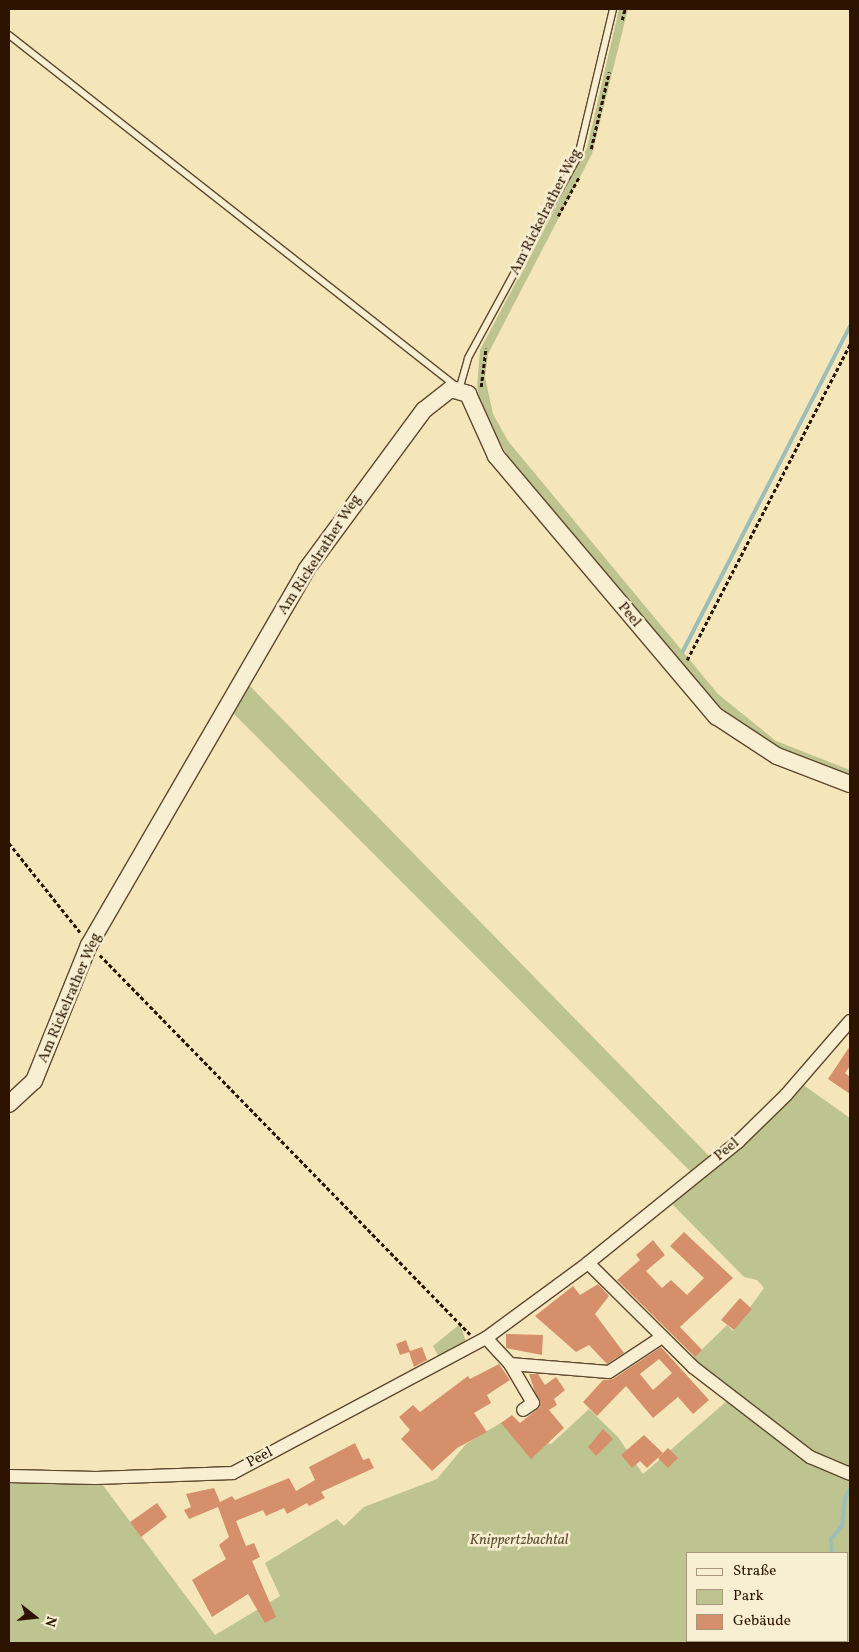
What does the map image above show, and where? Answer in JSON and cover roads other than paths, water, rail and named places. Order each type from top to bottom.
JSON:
[{"type":"street","name":"Peel","points":[[459,390],[470,398],[496,456],[716,716],[777,756],[850,784]]},
{"type":"street","name":"Am Rickelrather Weg","points":[[9,1104],[34,1081],[89,945],[306,570],[424,410],[446,391],[459,390]]},
{"type":"street","name":"Peel","points":[[9,1476],[96,1478],[234,1473],[482,1340],[588,1263],[755,1127],[850,1021]]},
{"type":"street","points":[[588,1263],[693,1368],[810,1457],[850,1474]]},
{"type":"street","points":[[510,1364],[609,1372],[662,1337]]},
{"type":"street","points":[[482,1340],[510,1364],[534,1402],[524,1410]]},
{"type":"lane","name":"Am Rickelrather Weg","points":[[459,390],[468,358],[578,156],[613,9]]},
{"type":"lane","points":[[9,35],[446,374],[459,390]]},
{"type":"waterway","points":[[683,651],[850,326]]},
{"type":"waterway","points":[[832,1552],[831,1539],[842,1526],[845,1497],[850,1489]]},
{"type":"park label","name":"Knippertzbachtal","points":[[519,1541]]}]
